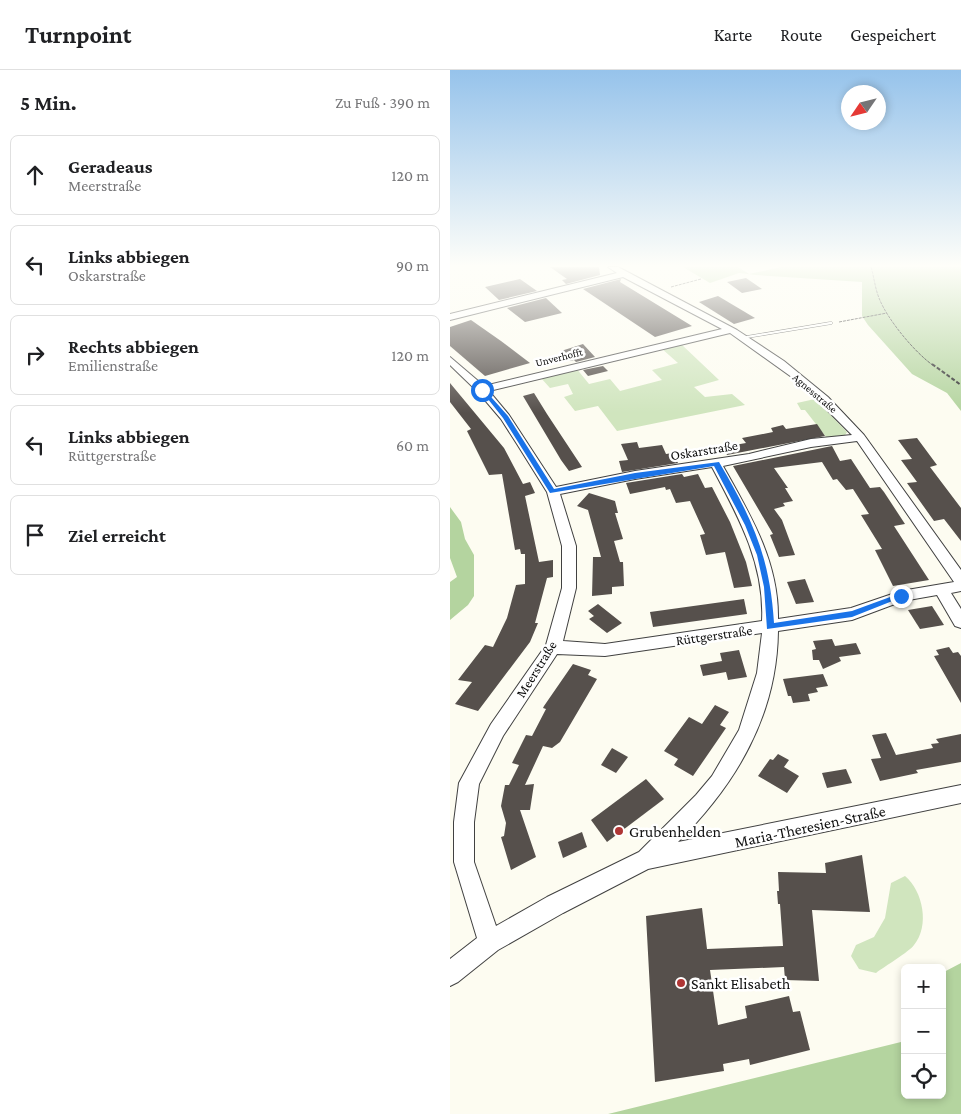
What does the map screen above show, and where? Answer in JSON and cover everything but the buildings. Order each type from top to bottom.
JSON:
[{"type":"street","name":"Agnesstraße","points":[[703,316],[730,330],[820,395],[846,418],[961,581]]},
{"type":"street","name":"Unverhofft","points":[[482,390],[730,330]]},
{"type":"street","name":"Meerstraße","points":[[450,360],[482,390],[505,417],[553,492],[569,546],[569,588],[563,616],[553,647],[496,730],[469,784],[464,822],[464,862],[490,942]]},
{"type":"street","name":"Oskarstraße","points":[[553,492],[635,475],[716,464],[811,443],[860,437]]},
{"type":"street","points":[[646,859],[719,783],[740,749],[754,716],[766,668],[770,626],[768,587],[761,555],[749,525],[716,464]]},
{"type":"street","name":"Rüttgerstraße","points":[[553,647],[605,650],[852,614],[901,596],[961,586]]},
{"type":"street","points":[[941,590],[961,622]]},
{"type":"street","name":"Maria-Theresien-Straße","points":[[450,974],[490,942],[555,905],[646,859],[961,794]]},
{"type":"lane","points":[[741,338],[830,323]]},
{"type":"path","points":[[830,323],[871,316]]},
{"type":"path","points":[[889,316],[923,358],[961,385]]},
{"type":"green space","points":[[862,316],[961,316],[961,411],[947,393],[912,374]]},
{"type":"green space","points":[[681,344],[719,380],[694,387],[705,397],[732,394],[745,405],[617,431],[598,406],[575,411],[564,397],[573,394],[568,384],[550,388],[541,378],[576,368],[589,384],[610,379],[620,391],[662,380],[652,370],[678,363],[661,348]]},
{"type":"green space","points":[[815,399],[847,432],[845,435],[826,437],[805,410],[801,410],[797,403]]},
{"type":"green space","points":[[450,507],[461,522],[465,539],[474,555],[474,596],[468,605],[450,620],[450,582],[457,577],[450,558]]},
{"type":"green space","points":[[905,876],[911,882],[920,899],[923,919],[919,937],[907,951],[876,973],[859,969],[851,956],[856,945],[874,937],[885,918],[891,883]]},
{"type":"green space","points":[[961,963],[961,1114],[608,1114],[901,1042],[901,1099],[946,1099],[946,971]]},
{"type":"place","name":"Grubenhelden","points":[[619,831]]},
{"type":"place","name":"Sankt Elisabeth","points":[[681,983]]},
{"type":"route","points":[[482,390],[505,417],[553,492],[635,475],[716,464],[749,525],[761,555],[768,587],[770,626],[852,614],[901,596]]}]
